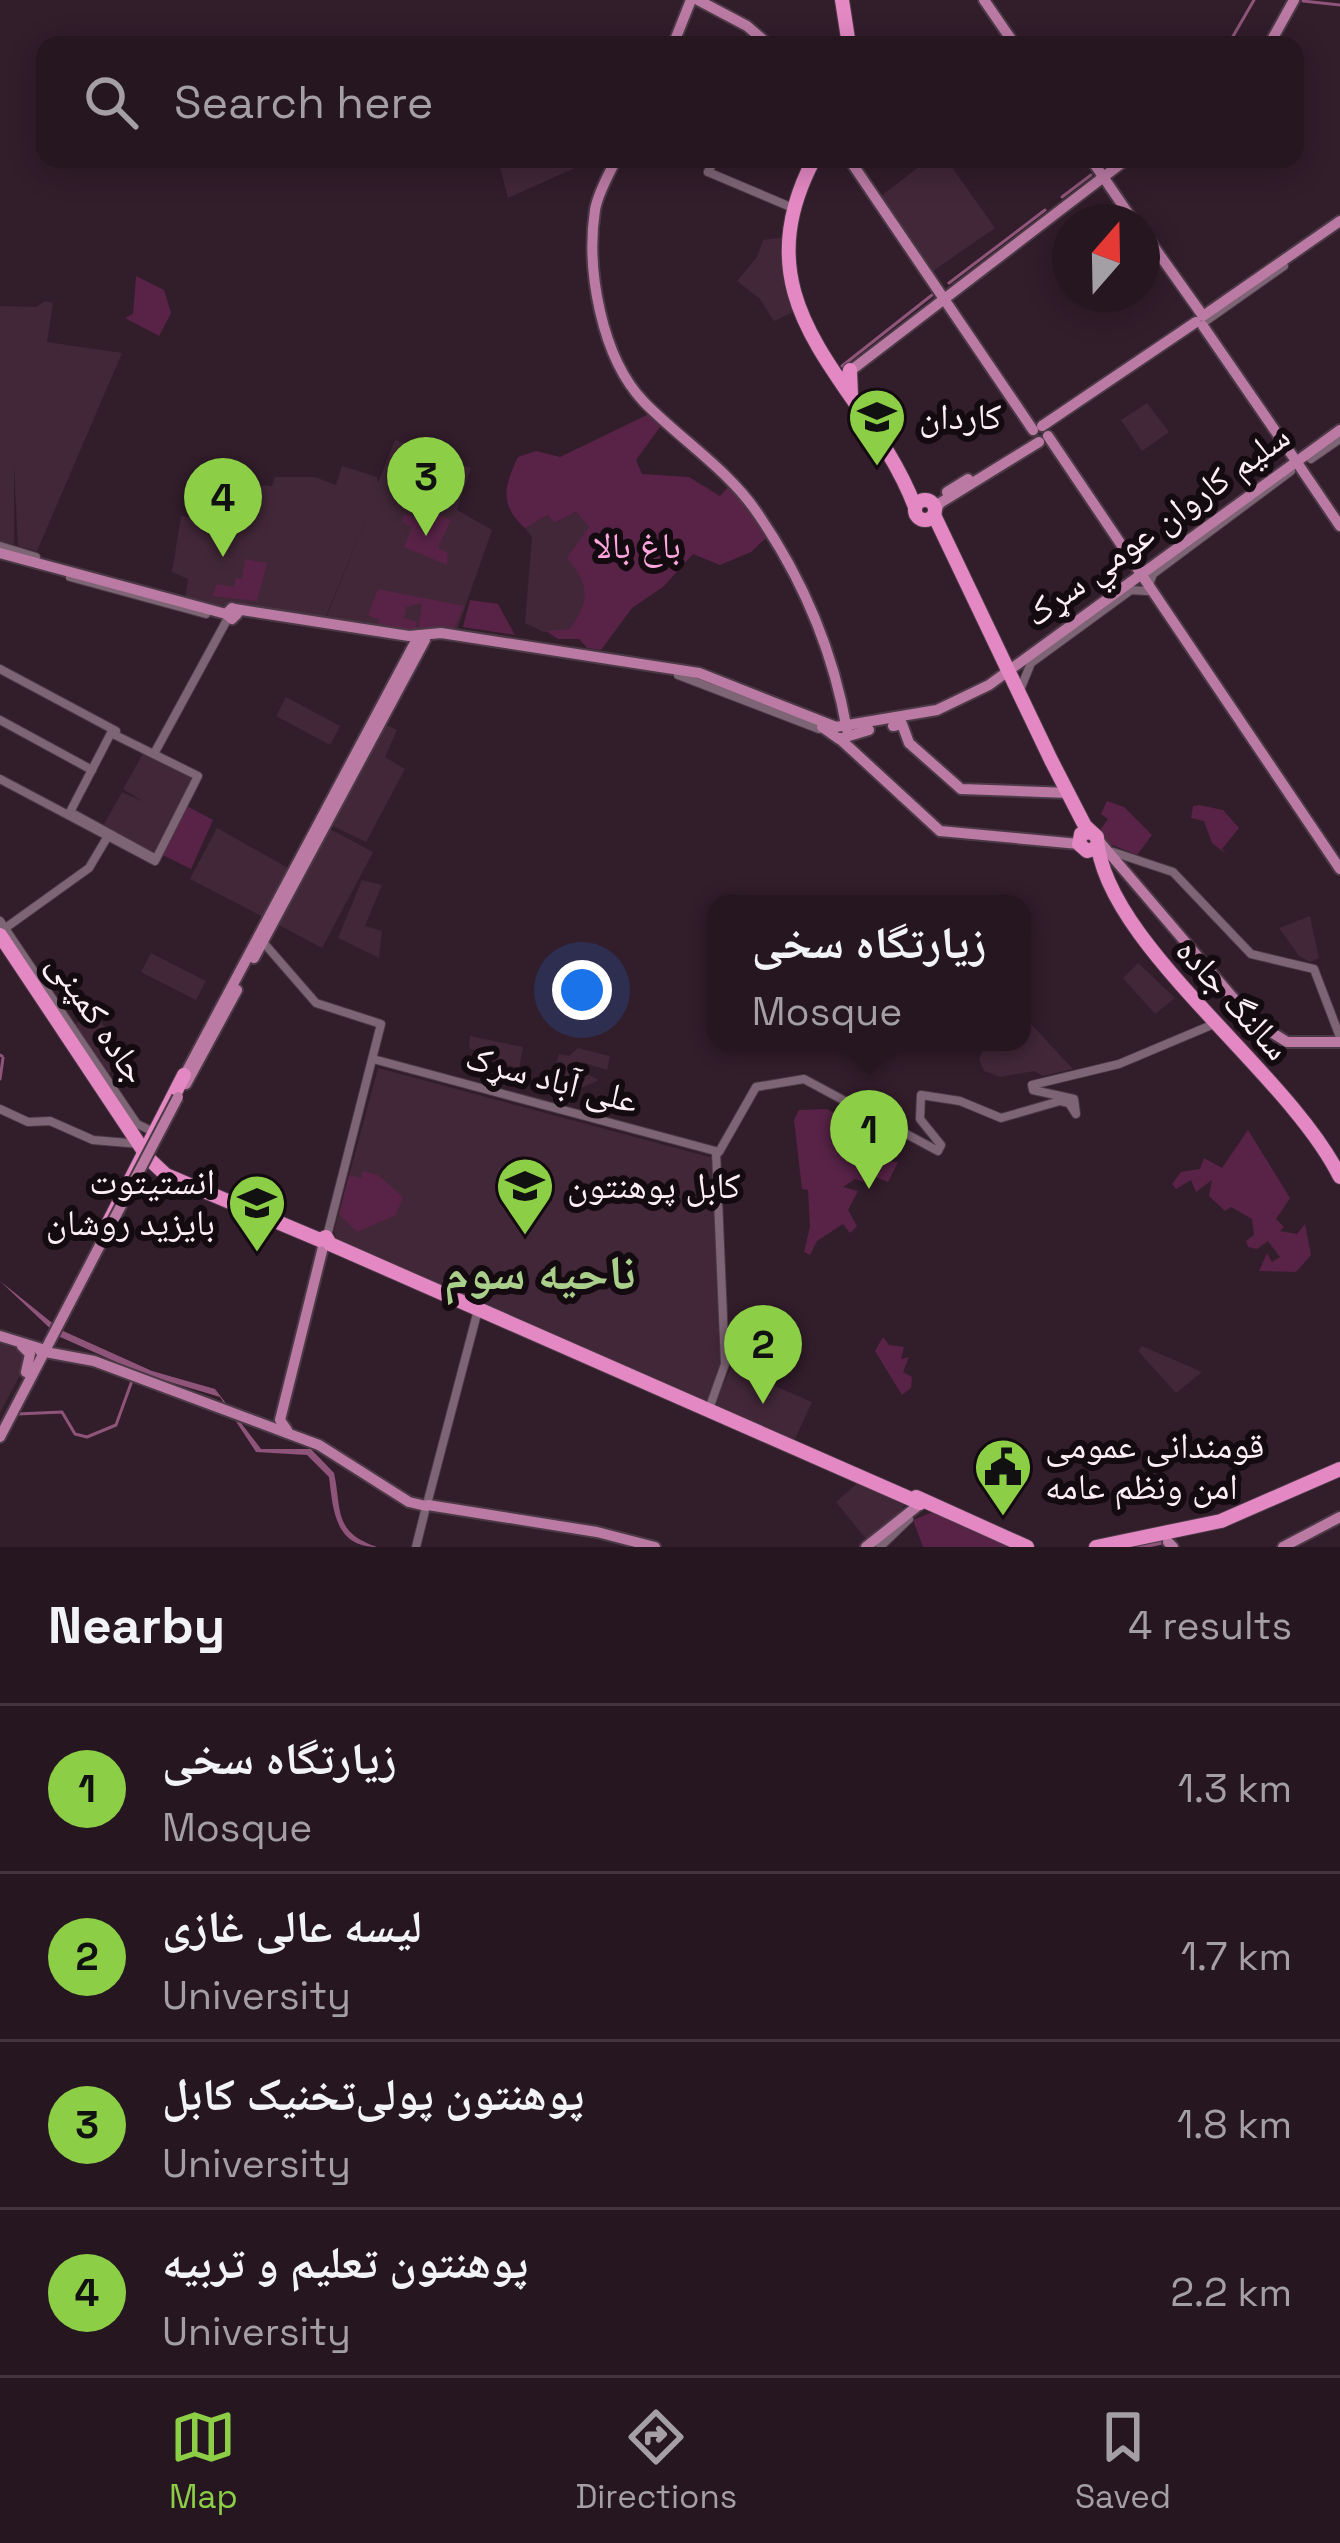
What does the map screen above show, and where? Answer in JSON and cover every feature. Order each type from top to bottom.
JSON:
[{"type":"highway","points":[[843,0],[849,36]]},
{"type":"highway","points":[[809,168],[793,208],[788,252],[794,295],[806,329],[839,378]]},
{"type":"highway","points":[[812,168],[796,210],[795,272],[813,331],[839,378]]},
{"type":"highway","name":"سالنگ جاده","points":[[839,378],[927,509],[1094,844],[1113,905],[1287,1106],[1340,1181]]},
{"type":"highway","name":"جاده کمپنی","points":[[1,931],[145,1152],[167,1173],[251,1211]]},
{"type":"highway","name":"سالنگ جاده","points":[[1156,955],[1290,1103],[1340,1181]]},
{"type":"highway","points":[[109,1224],[189,1075]]},
{"type":"highway","points":[[145,1152],[165,1175],[904,1493],[917,1509]]},
{"type":"highway","points":[[109,1224],[145,1152]]},
{"type":"highway","points":[[1096,1547],[1166,1542],[1238,1517],[1340,1470]]},
{"type":"highway","points":[[862,1477],[917,1509],[1023,1547]]},
{"type":"main road","points":[[678,36],[697,0],[755,36]]},
{"type":"main road","points":[[986,0],[1010,36]]},
{"type":"main road","points":[[1277,36],[1296,0]]},
{"type":"main road","points":[[612,168],[596,204],[594,234],[599,300],[622,369],[642,400],[756,511],[833,654],[844,731]]},
{"type":"main road","points":[[857,168],[1340,868]]},
{"type":"main road","points":[[839,378],[1107,169],[1125,204]]},
{"type":"main road","points":[[927,509],[1069,416],[1340,223]]},
{"type":"main road","points":[[1160,259],[1340,526]]},
{"type":"main road","points":[[956,310],[959,287]]},
{"type":"main road","points":[[932,307],[956,310]]},
{"type":"main road","points":[[1040,434],[1202,322]]},
{"type":"main road","name":"سلیم کاروان عومي سړک","points":[[844,731],[936,715],[1009,673],[1141,579],[1264,482],[1340,432]]},
{"type":"main road","points":[[1229,512],[1298,461]]},
{"type":"main road","points":[[0,551],[230,614],[567,651]]},
{"type":"main road","points":[[422,638],[540,646],[710,680],[844,731],[902,724],[909,743],[966,791],[1067,794]]},
{"type":"main road","points":[[0,1423],[51,1339],[422,638]]},
{"type":"main road","points":[[630,663],[699,673],[844,731],[940,831],[1094,844],[1242,1012],[1283,1041],[1340,1041]]},
{"type":"main road","points":[[278,1421],[325,1242]]},
{"type":"main road","points":[[0,1337],[26,1345],[51,1339]]},
{"type":"main road","points":[[0,1337],[28,1350],[32,1371],[0,1438]]},
{"type":"main road","points":[[26,1345],[51,1339],[233,1412],[278,1421],[409,1502],[652,1547]]},
{"type":"main road","points":[[870,1547],[917,1509]]},
{"type":"main road","points":[[1282,1547],[1340,1517]]},
{"type":"street","points":[[710,168],[708,172],[793,208]]},
{"type":"street","points":[[1009,673],[1031,663],[1298,461]]},
{"type":"street","points":[[1009,673],[1011,656],[1022,655],[1141,579],[1264,482]]},
{"type":"street","points":[[0,551],[36,557]]},
{"type":"street","points":[[158,754],[230,614]]},
{"type":"street","points":[[567,651],[700,670],[823,725]]},
{"type":"street","points":[[0,669],[195,779],[154,859],[0,779]]},
{"type":"street","points":[[0,722],[90,770]]},
{"type":"street","points":[[114,730],[70,812],[128,845]]},
{"type":"street","points":[[66,814],[111,733],[136,743]]},
{"type":"street","points":[[1,931],[89,868],[108,836]]},
{"type":"street","points":[[1094,844],[1173,872],[1251,954],[1316,971],[1324,1006],[1340,1041]]},
{"type":"street","points":[[258,944],[316,1003],[380,1022],[325,1242]]},
{"type":"street","points":[[709,1409],[725,1364],[714,1151],[759,1084],[799,1078],[942,1148],[920,1119],[921,1095],[960,1101],[1001,1118],[1060,1101],[1069,1102],[1076,1114],[1074,1099],[1031,1087],[1076,1076],[1215,1024]]},
{"type":"street","name":"علی آباد سړک","points":[[372,1062],[714,1151]]},
{"type":"street","points":[[0,1109],[28,1122],[50,1121],[97,1141],[145,1152]]},
{"type":"street","points":[[416,1547],[478,1309]]},
{"type":"shaded area","points":[[500,168],[575,168],[508,198]]},
{"type":"shaded area","points":[[917,168],[952,168],[995,228],[933,271],[881,196]]},
{"type":"shaded area","points":[[785,237],[783,269],[793,312],[774,321],[760,299],[737,281],[757,257],[763,240]]},
{"type":"shaded area","points":[[45,301],[53,303],[47,342],[122,353],[37,551],[18,546],[14,464],[14,545],[0,541],[0,306],[36,307]]},
{"type":"shaded area","points":[[1147,403],[1169,432],[1142,451],[1121,420]]},
{"type":"shaded area","points":[[395,440],[471,468],[457,510],[492,530],[457,630],[415,631],[326,618],[371,506],[324,621],[185,600],[188,579],[172,572],[181,516],[213,521],[220,499],[247,518],[259,485],[272,486],[275,477],[315,477],[336,485],[342,466],[377,477],[378,483]]},
{"type":"shaded area","points":[[576,512],[589,527],[577,567],[588,592],[585,610],[569,629],[544,632],[525,623],[532,537],[525,528],[548,515],[554,523]]},
{"type":"shaded area","points":[[286,697],[340,726],[330,745],[276,716]]},
{"type":"shaded area","points":[[384,724],[397,730],[385,757],[405,769],[366,842],[331,825]]},
{"type":"shaded area","points":[[145,750],[194,778],[151,858],[102,828],[122,792],[144,802],[123,789]]},
{"type":"shaded area","points":[[217,828],[288,868],[263,917],[190,879]]},
{"type":"shaded area","points":[[328,828],[373,852],[322,948],[277,924]]},
{"type":"shaded area","points":[[362,880],[382,885],[365,926],[382,931],[379,958],[338,938]]},
{"type":"shaded area","points":[[1310,916],[1319,958],[1310,962],[1299,956],[1279,928]]},
{"type":"shaded area","points":[[151,953],[206,981],[196,1000],[141,972]]},
{"type":"shaded area","points":[[1138,963],[1175,998],[1155,1014],[1123,978]]},
{"type":"shaded area","points":[[94,1011],[126,1060],[106,1075],[74,1025]]},
{"type":"shaded area","points":[[1031,1024],[1073,1069],[1043,1076],[1034,1071],[1000,1077],[984,1071],[979,1059],[982,1051],[1031,1051]]},
{"type":"shaded area","points":[[470,1036],[523,1047],[519,1068],[481,1058],[482,1054],[469,1048]]},
{"type":"shaded area","points":[[578,1048],[610,1056],[607,1070],[581,1062],[581,1071],[599,1080],[581,1088],[553,1075],[559,1054],[569,1056]]},
{"type":"shaded area","name":"کابل پوهنتون","points":[[378,1068],[713,1158],[723,1372],[708,1405],[337,1242],[334,1231]]},
{"type":"shaded area","points":[[0,1281],[61,1330],[152,1371],[215,1389],[261,1449],[311,1449],[334,1473],[346,1526],[377,1547],[363,1545],[344,1533],[329,1477],[307,1455],[256,1452],[220,1397],[143,1374],[58,1336]]},
{"type":"shaded area","points":[[0,1343],[26,1353],[28,1360],[0,1413]]},
{"type":"shaded area","points":[[1142,1346],[1202,1372],[1176,1393],[1138,1351]]},
{"type":"shaded area","points":[[731,1367],[812,1402],[794,1441],[714,1406]]},
{"type":"shaded area","points":[[861,1480],[907,1500],[898,1516],[867,1540],[836,1502]]},
{"type":"green space","points":[[136,276],[164,290],[171,313],[159,336],[125,318],[133,314]]},
{"type":"green space","name":"باغ بالا","points":[[651,413],[663,423],[636,460],[642,474],[689,477],[720,496],[729,486],[767,537],[751,552],[720,565],[693,554],[663,587],[632,608],[601,650],[587,648],[579,639],[558,639],[546,631],[569,629],[584,601],[583,584],[567,558],[589,527],[576,512],[554,523],[548,515],[525,528],[511,511],[506,495],[513,467],[518,457],[536,451],[560,457]]},
{"type":"green space","points":[[428,509],[451,520],[438,548],[448,553],[447,565],[404,547],[412,528],[402,521],[405,514],[416,517]]},
{"type":"green space","points":[[245,559],[267,563],[257,601],[212,596],[217,584],[234,587],[236,578],[242,579]]},
{"type":"green space","points":[[378,589],[464,606],[454,629],[418,631],[422,603],[406,607],[404,618],[417,622],[415,631],[378,626],[379,620],[368,615]]},
{"type":"green space","points":[[470,600],[498,604],[515,635],[463,627]]},
{"type":"green space","points":[[1107,801],[1124,807],[1152,835],[1137,855],[1105,842],[1100,830],[1108,819],[1101,814]]},
{"type":"green space","points":[[187,806],[213,820],[191,869],[161,854]]},
{"type":"green space","points":[[1193,806],[1223,810],[1239,828],[1222,849],[1226,854],[1212,843],[1204,821],[1191,818]]},
{"type":"green space","points":[[827,1109],[842,1118],[844,1130],[863,1135],[884,1128],[885,1137],[895,1142],[874,1162],[898,1162],[888,1182],[867,1174],[863,1182],[855,1179],[843,1187],[858,1191],[848,1210],[857,1226],[850,1233],[843,1224],[817,1241],[810,1255],[804,1252],[810,1227],[808,1190],[802,1189],[794,1120],[799,1110]]},
{"type":"green space","points":[[1248,1130],[1290,1198],[1276,1219],[1284,1227],[1280,1231],[1297,1234],[1305,1224],[1311,1255],[1296,1272],[1259,1271],[1267,1253],[1272,1262],[1280,1257],[1268,1241],[1257,1249],[1248,1247],[1246,1241],[1254,1235],[1252,1219],[1231,1207],[1225,1211],[1209,1196],[1212,1180],[1196,1192],[1191,1180],[1176,1189],[1172,1184],[1181,1172],[1200,1169],[1204,1158],[1222,1168]]},
{"type":"green space","points":[[363,1171],[378,1175],[403,1197],[396,1215],[357,1232],[339,1214],[349,1175],[361,1178]]},
{"type":"green space","points":[[883,1337],[889,1345],[904,1347],[901,1359],[909,1357],[903,1372],[912,1377],[911,1388],[902,1395],[875,1351]]},
{"type":"green space","points":[[933,1512],[1013,1547],[923,1547],[913,1520]]},
{"type":"waterway","points":[[1233,36],[1254,0]]},
{"type":"waterway","points":[[1303,1],[1340,5]]},
{"type":"waterway","points":[[1062,197],[1091,175]]},
{"type":"waterway","points":[[949,283],[1045,210]]},
{"type":"waterway","points":[[842,366],[932,295]]},
{"type":"waterway","points":[[0,1079],[3,1058]]},
{"type":"waterway","points":[[17,1414],[62,1412],[75,1434],[87,1437],[116,1425],[133,1378]]},
{"type":"waterway","points":[[1137,1547],[1164,1541]]},
{"type":"place","name":"کاردان","points":[[877,468]]},
{"type":"place","name":"پوهنتون پولی‌تخنیک کابل","points":[[426,536]]},
{"type":"place","name":"پوهنتون تعلیم و تربیه","points":[[223,557]]},
{"type":"place","name":"زیارتگاه سخی","points":[[869,1189]]},
{"type":"place","name":"کابل پوهنتون","points":[[525,1237]]},
{"type":"place","name":"انستیتوت بایزید روشان","points":[[257,1254]]},
{"type":"place","name":"لیسه عالی غازی","points":[[763,1404]]},
{"type":"place","name":"قومندانی عمومی امن ونظم عامه","points":[[1003,1518]]},
{"type":"district","name":"ناحیه سوم","points":[[540,1272]]}]
